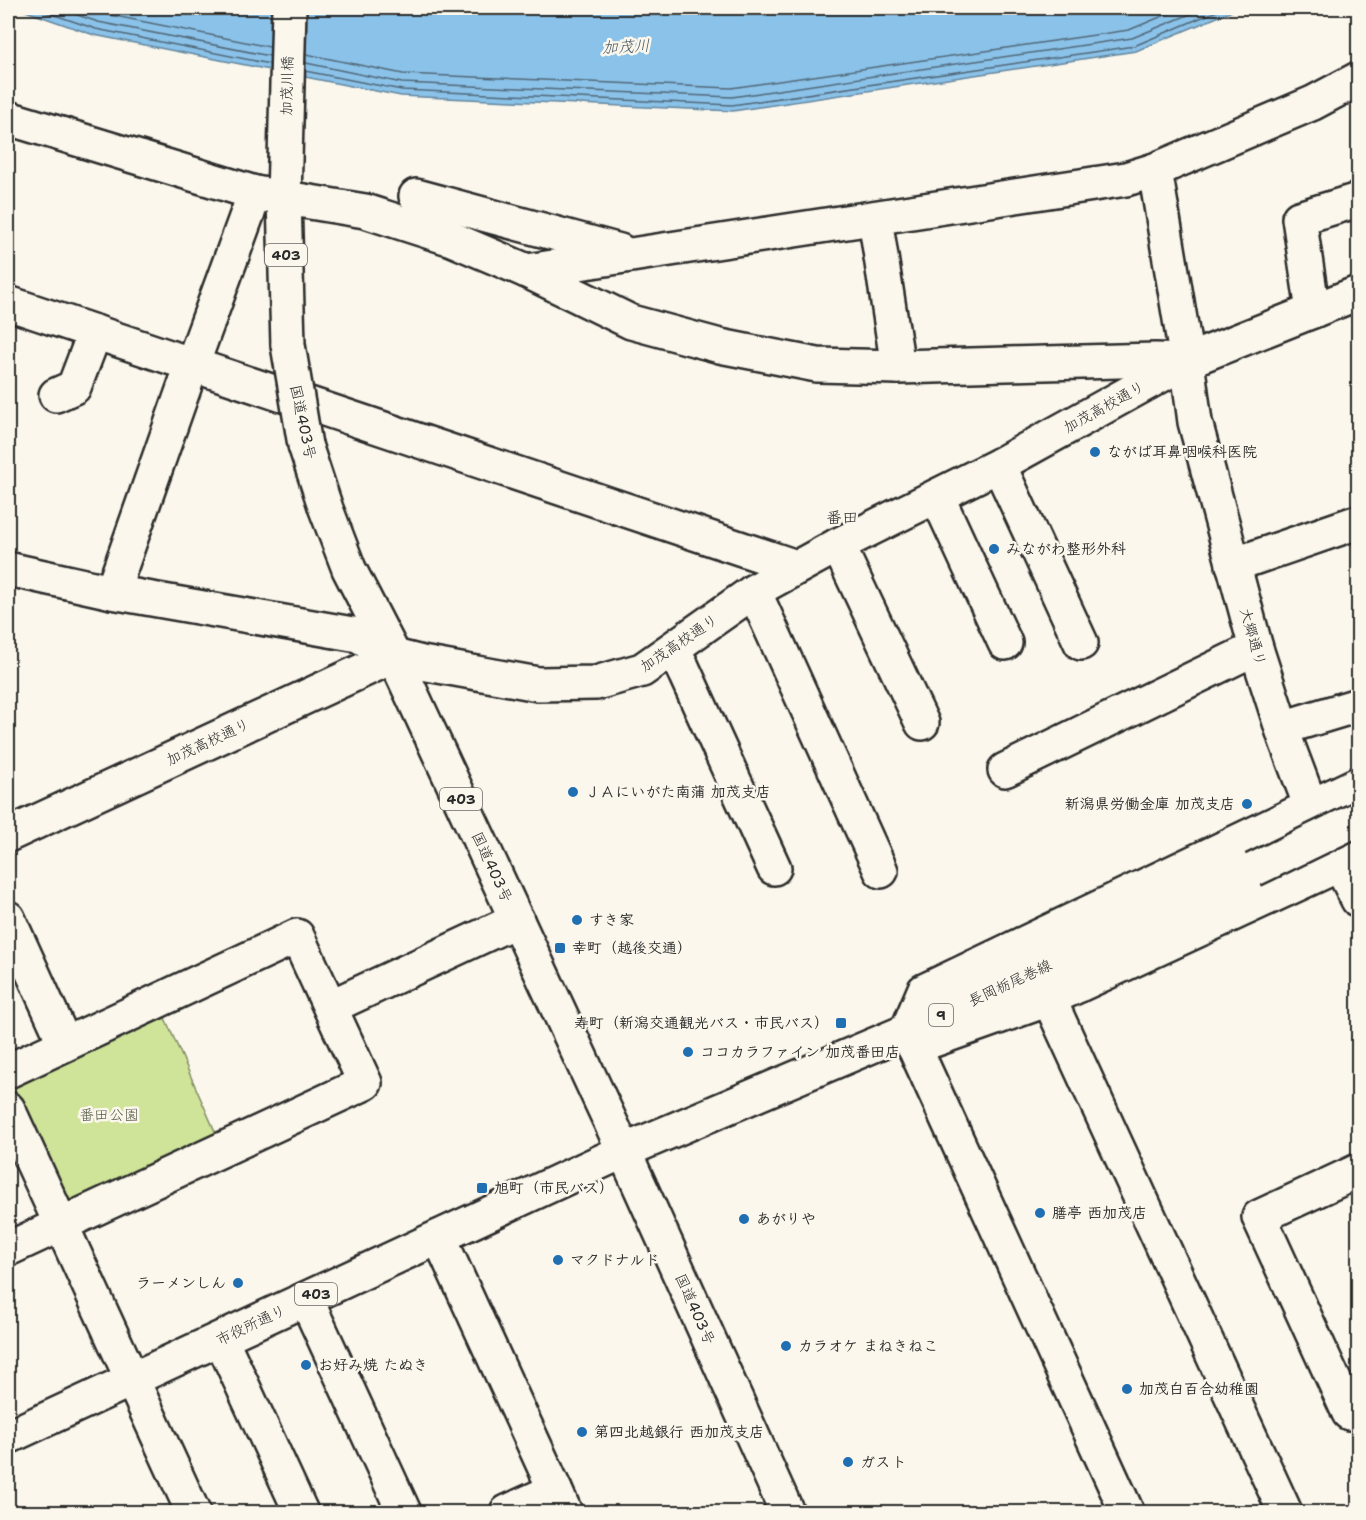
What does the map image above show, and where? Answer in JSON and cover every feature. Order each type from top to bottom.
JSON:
[{"type":"main road","name":"加茂川橋","points":[[285,164],[289,8]]},
{"type":"main road","points":[[527,271],[1126,179],[1155,170],[1312,103],[1359,79]]},
{"type":"main road","points":[[8,118],[270,196],[365,211],[452,239],[527,271],[631,322],[720,346],[817,365],[898,367],[1187,361]]},
{"type":"main road","name":"国道403号","points":[[285,164],[270,196],[288,345],[305,445],[326,509],[350,569],[394,656],[517,920],[787,1512]]},
{"type":"main road","name":"大郷通り","points":[[1155,170],[1195,422],[1256,648],[1311,807],[1350,861],[1359,900]]},
{"type":"main road","points":[[112,592],[192,364],[270,196]]},
{"type":"main road","points":[[416,196],[631,254]]},
{"type":"main road","points":[[1313,311],[1299,218],[1359,200]]},
{"type":"main road","points":[[875,218],[898,367]]},
{"type":"main road","name":"加茂高校通り","points":[[8,835],[394,656],[538,684],[596,683],[642,670],[754,591],[796,567],[999,465],[1187,361],[1359,293]]},
{"type":"main road","points":[[8,303],[796,567]]},
{"type":"main road","points":[[56,395],[74,387],[95,332]]},
{"type":"main road","points":[[999,465],[1081,644]]},
{"type":"main road","points":[[937,496],[1005,643]]},
{"type":"main road","points":[[1233,565],[1359,522]]},
{"type":"main road","points":[[838,545],[922,723]]},
{"type":"main road","points":[[8,569],[112,592],[358,635],[394,656]]},
{"type":"main road","points":[[754,591],[881,871]]},
{"type":"main road","points":[[1005,770],[1256,648]]},
{"type":"main road","points":[[674,649],[774,868]]},
{"type":"main road","points":[[1282,728],[1359,705]]},
{"type":"main road","points":[[1127,1512],[910,1039],[924,991],[1359,784]]},
{"type":"main road","name":"長岡栃尾巻線","points":[[624,1151],[910,1039],[1359,819]]},
{"type":"main road","points":[[910,1039],[1049,999],[1350,861]]},
{"type":"main road","points":[[8,918],[65,1044]]},
{"type":"main road","points":[[330,1007],[517,920]]},
{"type":"main road","points":[[8,1071],[297,936],[365,1083],[8,1249]]},
{"type":"main road","points":[[1049,999],[1285,1512]]},
{"type":"main road","points":[[8,1109],[193,1512]]},
{"type":"main road","name":"市役所通り","points":[[8,1437],[624,1151]]},
{"type":"main road","points":[[1349,1413],[1259,1217],[1359,1171]]},
{"type":"main road","points":[[439,1237],[560,1501],[507,1512]]},
{"type":"main road","points":[[306,1299],[404,1512]]},
{"type":"main road","points":[[221,1338],[301,1512]]},
{"type":"green space","name":"番田公園","points":[[165,1018],[218,1138],[64,1206],[11,1086]]},
{"type":"water","name":"加茂川","points":[[17,8],[1239,8],[1136,51],[733,111],[401,96],[94,35]]},
{"type":"place","name":"ながば耳鼻咽喉科医院","points":[[1095,452]]},
{"type":"place","name":"みながわ整形外科","points":[[994,549]]},
{"type":"place","name":"ＪＡにいがた南蒲 加茂支店","points":[[573,792]]},
{"type":"place","name":"新潟県労働金庫 加茂支店","points":[[1247,804]]},
{"type":"place","name":"すき家","points":[[577,920]]},
{"type":"place","name":"幸町（越後交通）","points":[[560,948]]},
{"type":"place","name":"寿町（新潟交通観光バス・市民バス）","points":[[841,1023]]},
{"type":"place","name":"ココカラファイン 加茂番田店","points":[[688,1052]]},
{"type":"place","name":"旭町（市民バス）","points":[[482,1188]]},
{"type":"place","name":"膳亭 西加茂店","points":[[1040,1213]]},
{"type":"place","name":"あがりや","points":[[744,1219]]},
{"type":"place","name":"マクドナルド","points":[[558,1260]]},
{"type":"place","name":"ラーメンしん","points":[[238,1283]]},
{"type":"place","name":"カラオケ まねきねこ","points":[[786,1346]]},
{"type":"place","name":"お好み焼 たぬき","points":[[306,1365]]},
{"type":"place","name":"加茂白百合幼稚園","points":[[1127,1389]]},
{"type":"place","name":"第四北越銀行 西加茂支店","points":[[582,1432]]},
{"type":"place","name":"ガスト","points":[[848,1462]]},
{"type":"district","name":"番田","points":[[842,517]]}]
